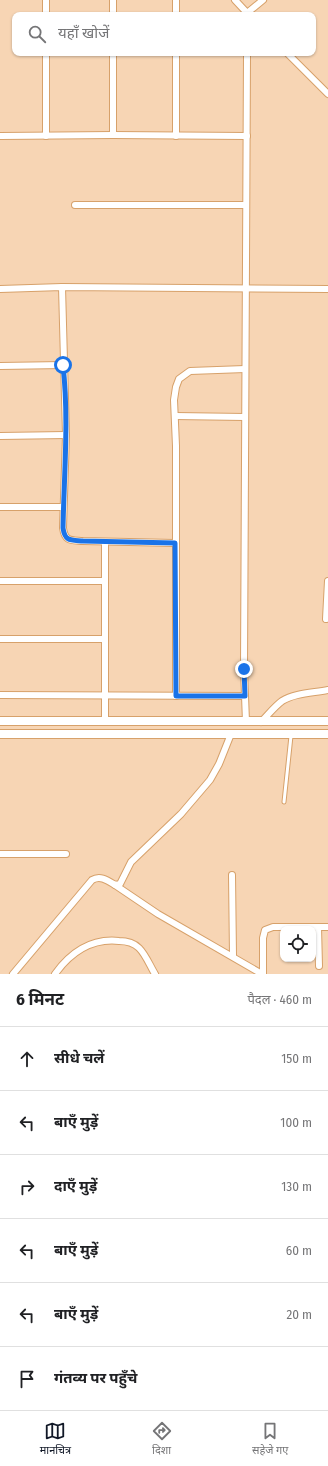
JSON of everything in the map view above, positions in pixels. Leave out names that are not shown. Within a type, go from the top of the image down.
[{"type":"street","points":[[46,0],[46,12]]},
{"type":"street","points":[[113,0],[113,12]]},
{"type":"street","points":[[176,0],[176,12]]},
{"type":"street","points":[[236,0],[246,12]]},
{"type":"street","points":[[250,12],[263,0]]},
{"type":"street","points":[[46,56],[46,136]]},
{"type":"street","points":[[113,56],[113,135]]},
{"type":"street","points":[[176,56],[176,136]]},
{"type":"street","points":[[246,722],[245,369],[247,56]]},
{"type":"street","points":[[290,56],[328,94]]},
{"type":"street","points":[[0,136],[247,136]]},
{"type":"street","points":[[75,205],[246,204]]},
{"type":"street","points":[[62,288],[66,435],[63,507],[64,535],[66,538],[72,540],[175,543]]},
{"type":"street","points":[[0,289],[328,289]]},
{"type":"street","points":[[0,366],[63,365]]},
{"type":"street","points":[[176,696],[174,400],[176,387],[179,379],[190,371],[245,369]]},
{"type":"street","points":[[175,416],[245,417]]},
{"type":"street","points":[[0,436],[66,435]]},
{"type":"street","points":[[0,507],[63,507]]},
{"type":"street","points":[[105,542],[105,721]]},
{"type":"street","points":[[0,581],[105,581]]},
{"type":"street","points":[[326,619],[328,581]]},
{"type":"street","points":[[0,639],[105,639]]},
{"type":"street","points":[[261,722],[275,707],[286,699],[328,690]]},
{"type":"street","points":[[0,695],[245,696]]},
{"type":"street","points":[[0,721],[328,721]]},
{"type":"street","points":[[0,734],[328,734]]},
{"type":"street","points":[[115,885],[120,884],[126,870],[134,858],[181,814],[210,780],[219,764],[231,734]]},
{"type":"street","points":[[0,854],[66,854]]},
{"type":"street","points":[[232,875],[233,956]]},
{"type":"street","points":[[13,974],[95,878],[102,878],[115,885],[158,914],[262,974]]},
{"type":"street","points":[[262,974],[263,938],[265,930],[273,927],[328,927]]},
{"type":"street","points":[[318,927],[319,966]]},
{"type":"street","points":[[55,974],[68,960],[87,945],[94,942],[114,940],[126,941],[139,948],[155,974]]},
{"type":"lane","points":[[284,802],[291,734]]},
{"type":"route","points":[[63,365],[66,435],[64,535],[66,538],[72,540],[83,541],[175,543],[176,696],[245,696],[244,669]]}]
